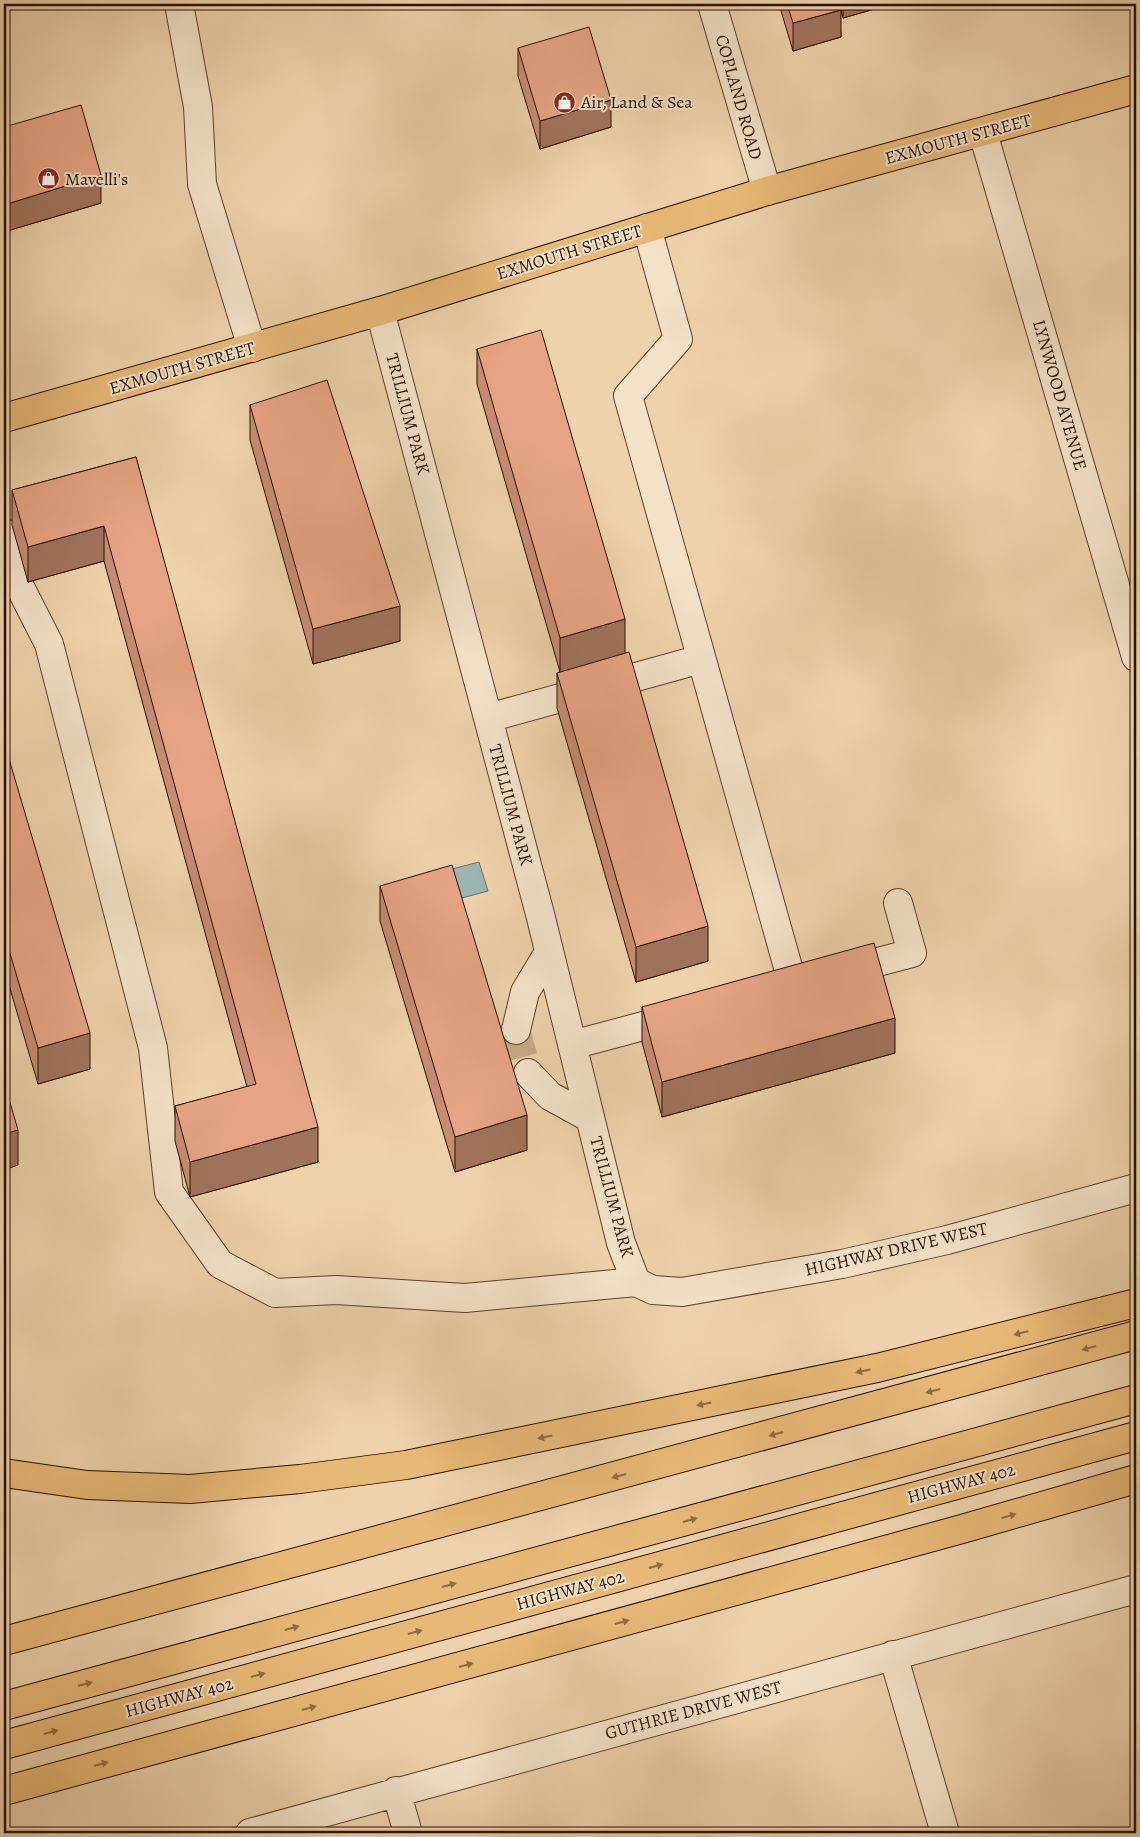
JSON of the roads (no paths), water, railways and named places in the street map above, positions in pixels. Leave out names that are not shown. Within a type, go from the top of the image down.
[{"type":"main road","name":"EXMOUTH STREET","points":[[4,418],[380,311],[767,191],[983,133],[1136,89]]},
{"type":"main road","points":[[4,1473],[87,1485],[190,1488],[300,1479],[406,1464],[877,1368],[1136,1303]]},
{"type":"main road","points":[[4,1641],[1136,1335]]},
{"type":"main road","points":[[4,1706],[1136,1399]]},
{"type":"main road","name":"HIGHWAY 402","points":[[4,1745],[1136,1436]]},
{"type":"main road","points":[[4,1791],[952,1532],[1136,1479]]},
{"type":"street","points":[[179,4],[198,107],[202,184],[252,348]]},
{"type":"street","name":"COPLAND ROAD","points":[[712,4],[767,191]]},
{"type":"street","name":"LYNWOOD AVENUE","points":[[983,133],[1136,657]]},
{"type":"street","points":[[647,228],[678,340],[628,396],[701,659],[783,988],[912,953],[898,903]]},
{"type":"street","name":"TRILLIUM PARK","points":[[380,311],[549,952],[622,1243],[644,1286]]},
{"type":"street","name":"HIGHWAY DRIVE WEST","points":[[4,533],[19,585],[49,644],[153,1048],[169,1192],[220,1264],[275,1293],[336,1290],[465,1298],[644,1286],[682,1292],[842,1264],[947,1240],[1136,1188]]},
{"type":"street","points":[[488,718],[701,659]]},
{"type":"street","points":[[516,1030],[525,992],[549,952]]},
{"type":"street","points":[[572,1045],[697,1011]]},
{"type":"street","points":[[528,1073],[550,1096],[590,1118]]},
{"type":"street","name":"GUTHRIE DRIVE WEST","points":[[250,1833],[396,1791],[1136,1589]]},
{"type":"street","points":[[893,1655],[945,1833]]},
{"type":"street","points":[[396,1791],[408,1833]]},
{"type":"water","points":[[479,862],[488,891],[421,909],[414,879]]},
{"type":"tunnel","points":[[516,1030],[528,1073]]},
{"type":"place","name":"Air, Land & Sea","points":[[565,102]]},
{"type":"place","name":"Mavelli's","points":[[49,179]]}]
